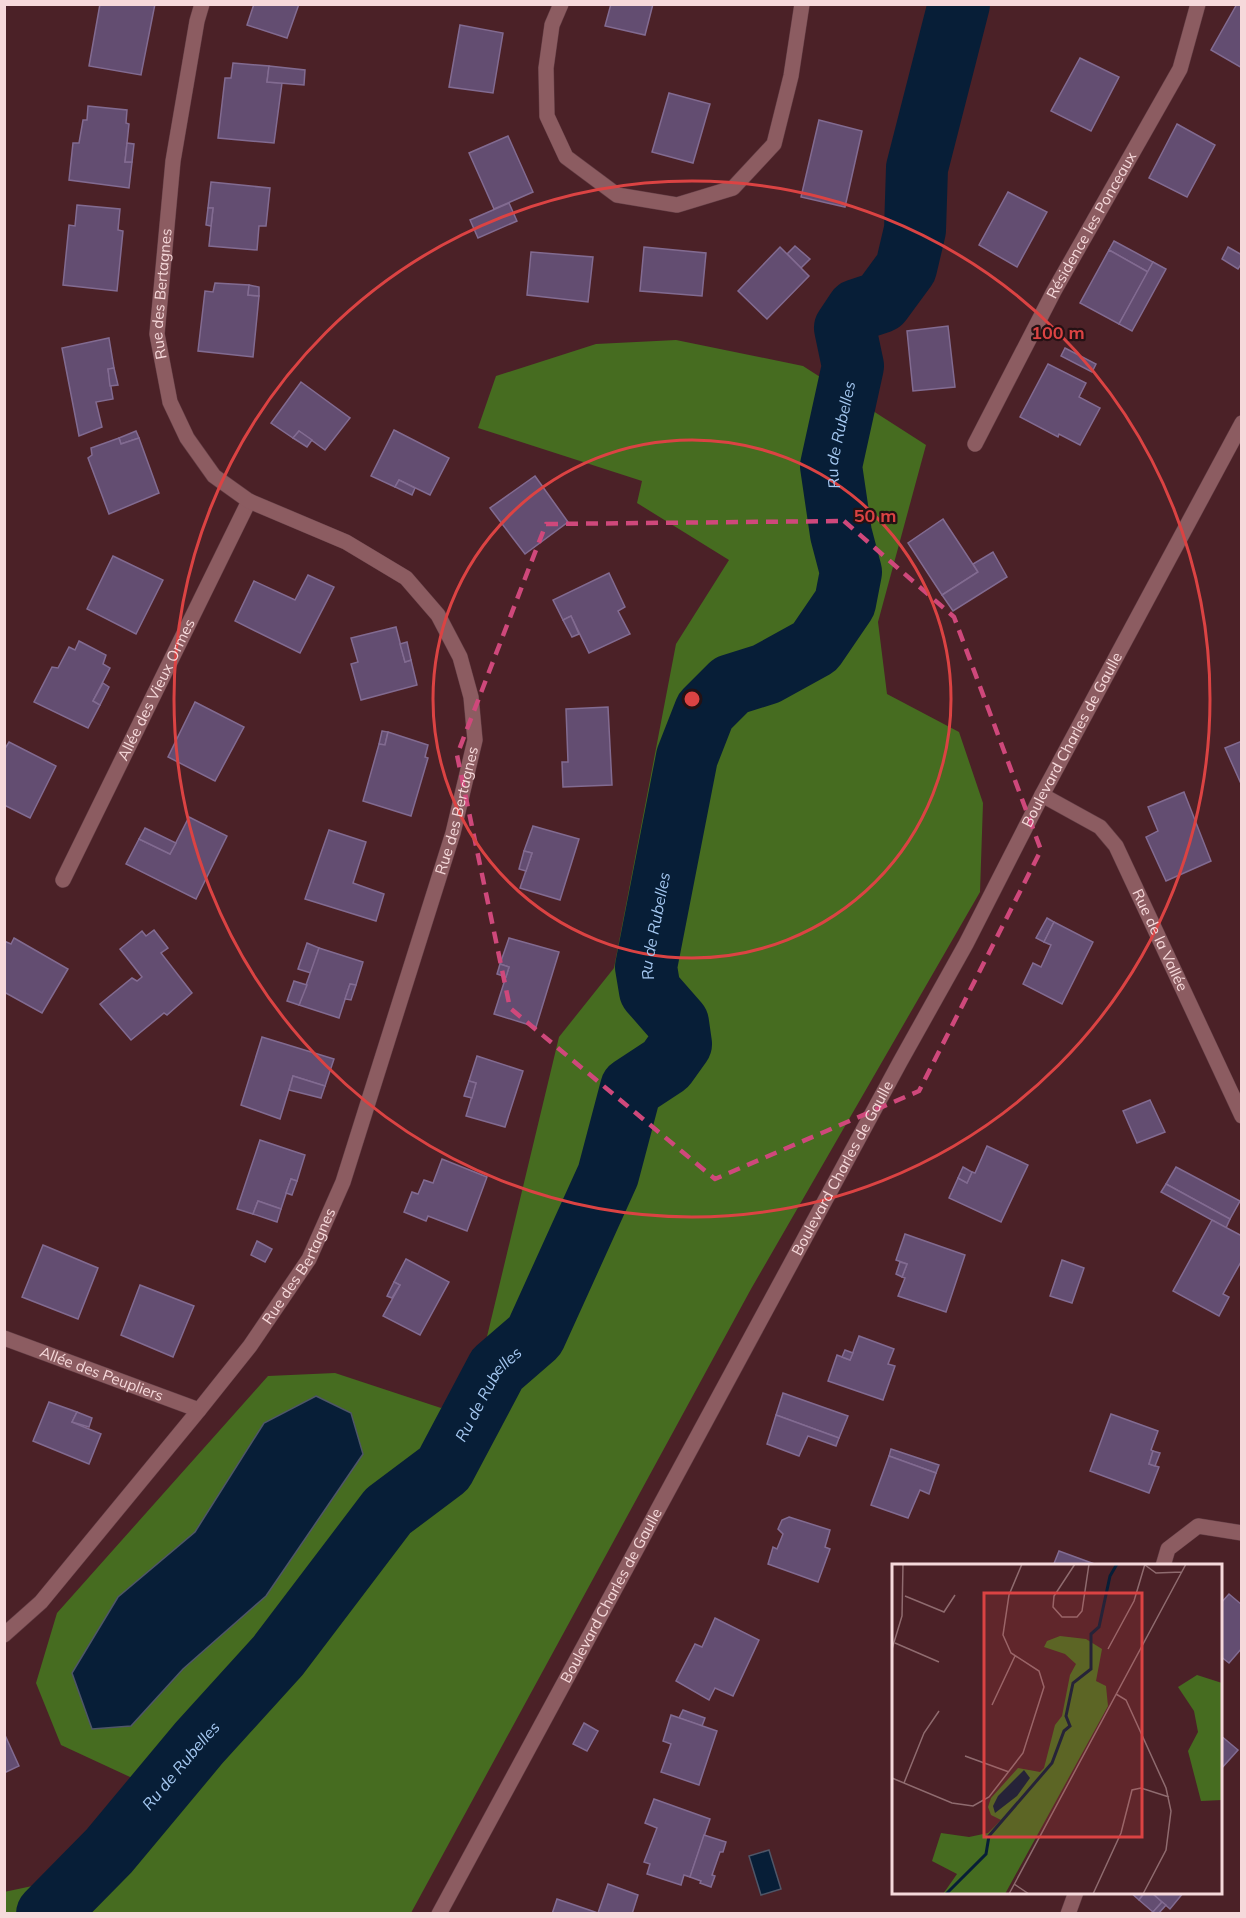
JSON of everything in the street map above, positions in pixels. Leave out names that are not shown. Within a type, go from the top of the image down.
[{"type":"street","name":"Rue des Bertagnes","points":[[4,1635],[41,1602],[199,1410],[250,1346],[309,1259],[344,1182],[453,832],[475,740],[471,697],[460,657],[438,615],[406,578],[346,542],[249,501],[214,476],[188,438],[170,402],[157,334],[172,161],[202,4]]},
{"type":"street","points":[[561,4],[552,25],[546,68],[547,116],[566,157],[617,195],[677,205],[733,188],[774,144],[791,76],[802,4]]},
{"type":"street","name":"Résidence les Ponceaux","points":[[975,444],[1054,291],[1180,69],[1198,4]]},
{"type":"street","name":"Boulevard Charles de Gaulle","points":[[439,1914],[966,944],[1042,795],[1242,423]]},
{"type":"street","name":"Allée des Vieux Ormes","points":[[63,880],[249,501]]},
{"type":"street","name":"Rue de la Vallée","points":[[1042,795],[1100,827],[1116,846],[1242,1116]]},
{"type":"street","name":"Allée des Peupliers","points":[[4,1338],[199,1410]]},
{"type":"street","points":[[1164,1564],[1168,1549],[1198,1526],[1242,1533]]},
{"type":"street","points":[[1068,1914],[1076,1894]]},
{"type":"highlighted area","points":[[844,521],[954,617],[1041,850],[919,1091],[715,1179],[510,1008],[457,755],[546,524]]},
{"type":"green space","points":[[676,340],[803,366],[926,445],[878,622],[887,694],[959,732],[983,803],[980,892],[751,1289],[411,1913],[5,1913],[4,1892],[37,1885],[143,1783],[61,1745],[36,1683],[57,1613],[268,1376],[335,1373],[441,1408],[478,1374],[559,1037],[614,968],[676,644],[729,560],[637,503],[642,481],[478,428],[496,376],[596,344]]},
{"type":"water","points":[[316,1396],[351,1413],[363,1454],[266,1596],[183,1669],[131,1726],[92,1729],[72,1673],[118,1597],[195,1532],[264,1423]]},
{"type":"water","points":[[769,1850],[781,1889],[761,1895],[749,1856]]},
{"type":"building","points":[[100,4],[155,4],[141,75],[89,66]]},
{"type":"building","points":[[254,4],[299,4],[287,38],[247,25]]},
{"type":"building","points":[[611,4],[653,4],[645,35],[605,26]]},
{"type":"building","points":[[1237,4],[1242,4],[1242,68],[1211,50]]},
{"type":"building","points":[[460,25],[503,33],[493,93],[449,87]]},
{"type":"building","points":[[1080,58],[1119,77],[1091,131],[1051,111]]},
{"type":"building","points":[[233,63],[269,66],[267,82],[282,83],[274,143],[218,138],[225,78],[231,78]]},
{"type":"building","points":[[269,66],[305,70],[304,85],[267,82]]},
{"type":"building","points":[[669,93],[710,104],[693,163],[652,152]]},
{"type":"building","points":[[88,106],[127,110],[126,123],[129,124],[125,162],[132,162],[129,188],[69,180],[73,143],[79,143],[83,120],[87,120]]},
{"type":"building","points":[[819,120],[862,131],[845,207],[801,197]]},
{"type":"building","points":[[1177,124],[1215,145],[1187,197],[1149,178]]},
{"type":"building","points":[[508,136],[533,192],[494,209],[469,153]]},
{"type":"building","points":[[127,143],[134,144],[132,162],[125,162]]},
{"type":"building","points":[[211,182],[270,188],[266,226],[259,226],[257,250],[209,246],[213,208],[208,208]]},
{"type":"building","points":[[1008,192],[1047,212],[1017,267],[979,245]]},
{"type":"building","points":[[509,203],[517,221],[478,238],[470,220]]},
{"type":"building","points":[[77,205],[120,209],[118,230],[123,231],[117,291],[63,285],[69,225],[75,226]]},
{"type":"building","points":[[208,208],[213,208],[211,226],[206,225]]},
{"type":"building","points":[[1114,241],[1153,262],[1148,272],[1109,250]]},
{"type":"building","points":[[795,246],[810,259],[801,268],[787,254]]},
{"type":"building","points":[[644,247],[706,253],[702,296],[640,291]]},
{"type":"building","points":[[780,247],[809,276],[767,319],[738,291]]},
{"type":"building","points":[[1228,247],[1242,255],[1242,263],[1238,269],[1222,259]]},
{"type":"building","points":[[1109,250],[1148,272],[1119,324],[1080,303]]},
{"type":"building","points":[[531,252],[593,257],[588,302],[527,295]]},
{"type":"building","points":[[1153,262],[1166,269],[1132,331],[1119,324]]},
{"type":"building","points":[[215,283],[249,285],[248,295],[259,296],[253,357],[198,351],[205,291],[213,292]]},
{"type":"building","points":[[249,285],[259,287],[259,296],[248,295]]},
{"type":"building","points":[[948,326],[955,387],[913,391],[907,331]]},
{"type":"building","points":[[109,338],[114,368],[108,369],[113,399],[96,402],[102,427],[79,436],[62,348]]},
{"type":"building","points":[[1065,348],[1096,364],[1092,372],[1061,356]]},
{"type":"building","points":[[1048,364],[1086,383],[1079,397],[1100,408],[1080,445],[1059,434],[1058,437],[1020,417]]},
{"type":"building","points":[[114,368],[118,385],[110,386],[108,369]]},
{"type":"building","points":[[301,382],[350,418],[325,450],[299,431],[293,438],[271,423]]},
{"type":"building","points":[[394,430],[449,458],[430,495],[399,480],[395,487],[371,476]]},
{"type":"building","points":[[136,431],[139,438],[121,444],[119,438]]},
{"type":"building","points":[[299,431],[312,440],[307,447],[293,438]]},
{"type":"building","points":[[119,438],[121,444],[139,438],[159,493],[109,514],[88,458],[92,455],[91,448]]},
{"type":"building","points":[[535,476],[568,522],[525,554],[490,508]]},
{"type":"building","points":[[399,480],[415,488],[412,495],[395,487]]},
{"type":"building","points":[[943,519],[978,572],[942,595],[908,543]]},
{"type":"building","points":[[993,552],[1007,577],[953,611],[942,595],[978,572],[973,564]]},
{"type":"building","points":[[113,556],[163,580],[136,634],[87,609]]},
{"type":"building","points":[[609,573],[625,607],[618,611],[630,634],[589,653],[571,616],[563,620],[553,600]]},
{"type":"building","points":[[308,575],[334,587],[300,653],[235,621],[254,581],[295,600]]},
{"type":"building","points":[[571,616],[579,634],[572,637],[563,620]]},
{"type":"building","points":[[396,627],[405,662],[411,660],[417,685],[361,700],[351,664],[358,662],[351,638]]},
{"type":"building","points":[[79,641],[106,655],[103,664],[110,668],[93,701],[100,705],[88,728],[34,702],[52,667],[58,668],[69,647],[75,650]]},
{"type":"building","points":[[407,642],[411,660],[405,662],[400,644]]},
{"type":"building","points":[[103,683],[109,687],[100,705],[93,701]]},
{"type":"building","points":[[195,702],[244,727],[215,781],[168,757]]},
{"type":"building","points":[[608,707],[612,785],[563,787],[562,762],[568,762],[566,709]]},
{"type":"building","points":[[382,731],[388,732],[385,745],[379,744]]},
{"type":"building","points":[[388,732],[428,745],[425,757],[428,758],[411,816],[363,801],[379,744],[385,745]]},
{"type":"building","points":[[1242,741],[1242,786],[1225,748]]},
{"type":"building","points":[[9,742],[56,766],[30,818],[4,805],[4,750]]},
{"type":"building","points":[[1184,792],[1211,861],[1166,881],[1146,837],[1158,831],[1148,807]]},
{"type":"building","points":[[189,817],[227,836],[196,899],[126,864],[139,839],[170,854]]},
{"type":"building","points":[[533,826],[579,839],[560,900],[520,888],[532,853],[524,851]]},
{"type":"building","points":[[145,828],[176,843],[170,854],[139,839]]},
{"type":"building","points":[[329,830],[366,842],[353,883],[384,894],[376,921],[305,899]]},
{"type":"building","points":[[524,851],[532,853],[526,871],[519,869]]},
{"type":"building","points":[[1047,918],[1054,922],[1044,942],[1036,938]]},
{"type":"building","points":[[1054,922],[1093,942],[1062,1004],[1023,984],[1033,963],[1041,967],[1051,945],[1044,942]]},
{"type":"building","points":[[154,930],[168,948],[161,953],[192,993],[167,1015],[164,1013],[131,1040],[100,1004],[132,978],[137,981],[142,977],[120,949],[142,931],[146,936]]},
{"type":"building","points":[[14,938],[68,969],[42,1013],[4,992],[4,941],[11,944]]},
{"type":"building","points":[[509,938],[559,952],[536,1027],[494,1014],[509,967],[500,964]]},
{"type":"building","points":[[307,943],[319,948],[311,973],[298,969]]},
{"type":"building","points":[[319,948],[363,962],[356,985],[350,984],[339,1018],[299,1005]]},
{"type":"building","points":[[500,964],[509,967],[506,977],[497,974]]},
{"type":"building","points":[[294,981],[307,985],[299,1005],[287,1001]]},
{"type":"building","points":[[350,984],[356,985],[351,1000],[345,999]]},
{"type":"building","points":[[262,1037],[334,1059],[325,1086],[293,1076],[280,1119],[241,1105]]},
{"type":"building","points":[[477,1056],[523,1071],[505,1127],[466,1116],[476,1083],[469,1081]]},
{"type":"building","points":[[293,1076],[325,1086],[321,1098],[289,1090]]},
{"type":"building","points":[[469,1081],[476,1083],[472,1098],[464,1096]]},
{"type":"building","points":[[1150,1100],[1165,1132],[1137,1143],[1123,1111]]},
{"type":"building","points":[[260,1140],[305,1155],[297,1181],[291,1179],[281,1209],[258,1201],[253,1214],[237,1209]]},
{"type":"building","points":[[987,1146],[1028,1165],[1001,1222],[949,1198],[958,1178],[967,1183],[972,1172],[975,1173]]},
{"type":"building","points":[[442,1159],[487,1177],[467,1231],[428,1216],[426,1221],[404,1212],[412,1192],[418,1194],[424,1180],[433,1183]]},
{"type":"building","points":[[963,1167],[972,1172],[967,1183],[958,1178]]},
{"type":"building","points":[[1176,1167],[1240,1201],[1230,1219],[1166,1184]]},
{"type":"building","points":[[291,1179],[297,1181],[292,1195],[286,1193]]},
{"type":"building","points":[[1166,1184],[1230,1219],[1226,1228],[1161,1192]]},
{"type":"building","points":[[258,1201],[281,1209],[277,1222],[253,1214]]},
{"type":"building","points":[[1212,1220],[1242,1236],[1242,1260],[1223,1294],[1229,1297],[1219,1316],[1173,1291]]},
{"type":"building","points":[[905,1234],[965,1255],[946,1312],[898,1296],[905,1278],[902,1277],[907,1264],[896,1260]]},
{"type":"building","points":[[257,1241],[272,1249],[265,1262],[251,1255]]},
{"type":"building","points":[[43,1245],[98,1268],[78,1319],[22,1297]]},
{"type":"building","points":[[406,1259],[449,1282],[420,1335],[383,1316],[400,1285],[394,1282]]},
{"type":"building","points":[[1062,1260],[1084,1268],[1072,1303],[1050,1296]]},
{"type":"building","points":[[900,1262],[907,1264],[902,1277],[896,1274]]},
{"type":"building","points":[[394,1282],[400,1285],[392,1298],[387,1296]]},
{"type":"building","points":[[140,1285],[194,1306],[173,1357],[121,1335]]},
{"type":"building","points":[[859,1336],[894,1349],[888,1364],[895,1366],[883,1400],[828,1381],[837,1355],[850,1360]]},
{"type":"building","points":[[845,1350],[853,1353],[850,1360],[842,1357]]},
{"type":"building","points":[[783,1393],[848,1416],[839,1438],[776,1415]]},
{"type":"building","points":[[49,1402],[77,1412],[72,1422],[101,1434],[89,1464],[33,1441]]},
{"type":"building","points":[[77,1412],[92,1418],[89,1427],[72,1422]]},
{"type":"building","points":[[1111,1414],[1158,1431],[1149,1464],[1159,1467],[1149,1493],[1090,1471]]},
{"type":"building","points":[[776,1415],[839,1438],[836,1446],[808,1436],[799,1456],[767,1444]]},
{"type":"building","points":[[891,1449],[939,1465],[936,1473],[889,1456]]},
{"type":"building","points":[[1153,1451],[1160,1453],[1155,1466],[1149,1464]]},
{"type":"building","points":[[889,1456],[936,1473],[929,1494],[920,1490],[908,1518],[871,1505]]},
{"type":"building","points":[[789,1517],[830,1530],[825,1547],[830,1549],[818,1582],[768,1564],[773,1547],[777,1549],[783,1534],[778,1529],[782,1520]]},
{"type":"building","points":[[1059,1551],[1095,1564],[1054,1564]]},
{"type":"building","points":[[1229,1594],[1242,1605],[1242,1648],[1229,1663],[1222,1658],[1222,1602]]},
{"type":"building","points":[[715,1618],[759,1640],[733,1696],[715,1688],[709,1700],[676,1681],[695,1644],[702,1647]]},
{"type":"building","points":[[683,1710],[705,1718],[702,1726],[679,1718]]},
{"type":"building","points":[[671,1715],[717,1731],[699,1785],[661,1772],[671,1744],[663,1741]]},
{"type":"building","points":[[584,1723],[598,1731],[587,1751],[573,1744]]},
{"type":"building","points":[[4,1733],[19,1766],[4,1773]]},
{"type":"building","points":[[1222,1737],[1238,1750],[1222,1768]]},
{"type":"building","points":[[654,1799],[710,1819],[690,1877],[684,1875],[681,1885],[647,1874],[650,1864],[644,1862],[657,1828],[645,1823]]},
{"type":"building","points":[[704,1835],[726,1842],[712,1875],[715,1876],[711,1887],[690,1877]]},
{"type":"building","points":[[608,1884],[638,1895],[632,1914],[552,1914],[557,1899],[598,1913]]},
{"type":"building","points":[[1132,1894],[1144,1894],[1139,1900]]},
{"type":"building","points":[[1144,1894],[1153,1894],[1162,1902],[1153,1912],[1139,1900]]},
{"type":"building","points":[[1153,1894],[1182,1894],[1170,1909]]},
{"type":"building","points":[[1162,1902],[1166,1905],[1158,1914],[1154,1914],[1153,1912]]},
{"type":"waterway","name":"Ru de Rubelles","points":[[47,1914],[109,1851],[199,1743],[278,1656],[388,1511],[444,1469],[497,1369],[535,1336],[608,1175],[631,1088],[666,1065],[681,1044],[678,1023],[650,991],[646,967],[687,757],[705,711],[731,685],[766,674],[815,647],[845,603],[851,572],[841,534],[831,466],[853,366],[845,328],[857,310],[881,302],[906,268],[915,230],[917,168],[959,4]]}]
